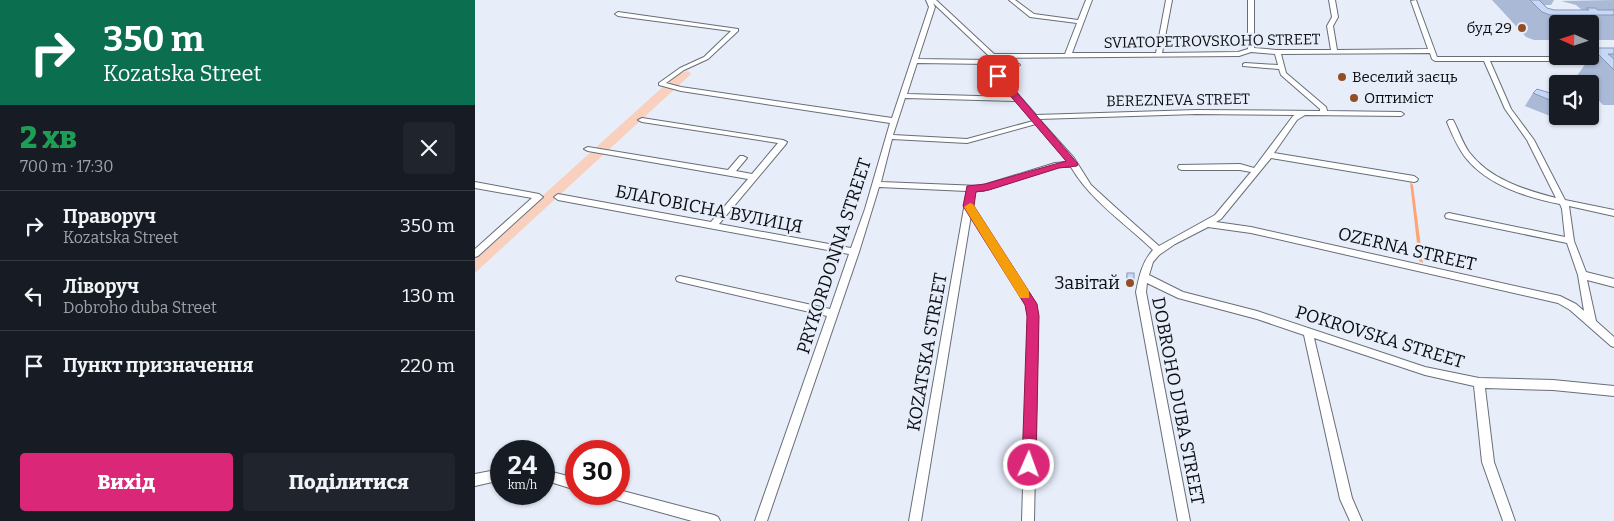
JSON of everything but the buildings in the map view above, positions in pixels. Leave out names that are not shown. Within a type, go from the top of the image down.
[{"type":"street","name":"PRYKORDONNA STREET","points":[[761,521],[855,252],[889,136],[932,7],[931,0]]},
{"type":"street","points":[[931,0],[992,61],[998,76],[1073,164],[1079,176],[1096,195],[1117,215],[1144,235],[1158,250],[1209,224],[1226,208],[1257,171],[1295,118],[1304,113]]},
{"type":"street","points":[[1013,0],[1032,16],[1080,22]]},
{"type":"street","points":[[1067,56],[1089,0]]},
{"type":"street","points":[[1159,54],[1169,0]]},
{"type":"street","points":[[1251,0],[1251,50]]},
{"type":"street","points":[[1333,0],[1335,17],[1330,26],[1334,52]]},
{"type":"street","points":[[1414,1],[1435,59],[1614,59]]},
{"type":"street","points":[[618,14],[736,30],[706,58],[682,69],[661,84],[681,89],[894,121]]},
{"type":"street","name":"SVIATOPETROVSKOHO STREET","points":[[992,61],[1067,56],[1239,54],[1251,50],[1277,52],[1432,51]]},
{"type":"street","points":[[1277,52],[1280,57],[1283,74],[1325,108],[1323,113]]},
{"type":"street","points":[[1486,59],[1508,109],[1529,140],[1566,209],[1570,241],[1582,275],[1591,323]]},
{"type":"street","points":[[913,60],[992,61],[1017,65]]},
{"type":"street","points":[[1245,65],[1281,67]]},
{"type":"street","points":[[902,96],[1017,99]]},
{"type":"street","name":"BEREZNEVA STREET","points":[[889,136],[967,141],[1035,119],[1195,112],[1401,114]]},
{"type":"street","points":[[642,120],[783,142],[713,226]]},
{"type":"street","points":[[1451,122],[1460,144],[1469,158],[1483,172],[1533,194],[1614,213]]},
{"type":"street","points":[[588,150],[754,177]]},
{"type":"street","points":[[1269,156],[1414,179]]},
{"type":"street","points":[[730,173],[743,158]]},
{"type":"street","points":[[876,184],[971,189],[985,188],[1058,165],[1073,164]]},
{"type":"street","points":[[1182,167],[1240,167],[1257,171]]},
{"type":"street","points":[[475,185],[539,197],[475,254]]},
{"type":"street","name":"KOZATSKA STREET","points":[[915,521],[971,189]]},
{"type":"street","name":"БЛАГОВІСНА ВУЛИЦЯ","points":[[558,197],[855,252]]},
{"type":"street","points":[[969,206],[1031,304],[1033,316],[1028,521]]},
{"type":"street","points":[[1449,216],[1570,241]]},
{"type":"street","name":"OZERNA STREET","points":[[1209,224],[1251,230],[1561,300],[1573,307],[1614,343]]},
{"type":"street","points":[[475,244],[484,246]]},
{"type":"street","name":"DOBROHO DUBA STREET","points":[[1158,250],[1151,257],[1141,292],[1184,521]]},
{"type":"street","points":[[1582,275],[1614,283]]},
{"type":"street","name":"POKROVSKA STREET","points":[[1144,277],[1181,295],[1308,332],[1425,371],[1479,383],[1553,385],[1614,391]]},
{"type":"street","points":[[680,279],[833,313]]},
{"type":"street","points":[[1308,332],[1346,498],[1356,521]]},
{"type":"street","points":[[1479,383],[1488,462],[1509,521]]},
{"type":"street","points":[[475,480],[490,477]]},
{"type":"street","points":[[630,499],[714,521]]},
{"type":"shaded area","points":[[687,71],[691,73],[690,75],[475,273],[475,257],[677,74]]},
{"type":"shaded area","points":[[1410,182],[1413,185],[1423,263],[1419,261]]},
{"type":"slow traffic","points":[[970,207],[1024,294]]},
{"type":"place","name":"буд 29","points":[[1522,28]]},
{"type":"place","name":"Веселий заєць","points":[[1342,77]]},
{"type":"place","name":"Оптиміст","points":[[1354,98]]},
{"type":"place","name":"Завітай","points":[[1130,283]]},
{"type":"route","points":[[998,76],[1073,164],[1058,165],[985,188],[971,189],[969,206],[1031,304],[1033,316],[1029,465]]}]
